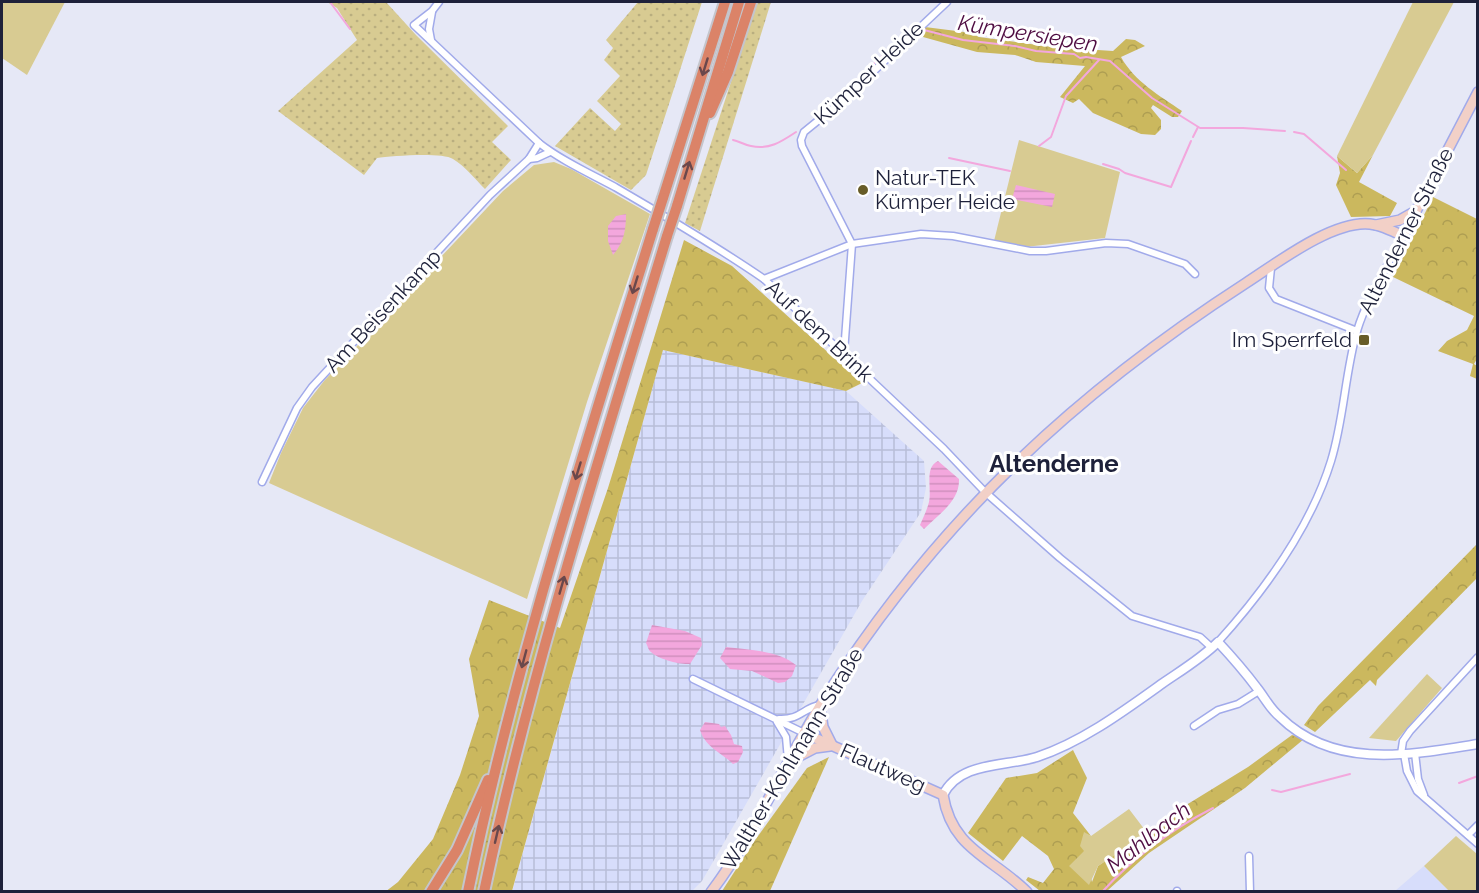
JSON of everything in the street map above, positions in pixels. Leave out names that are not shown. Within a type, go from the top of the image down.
[{"type":"highway","points":[[484,891],[515,756],[561,587],[739,2]]},
{"type":"highway","points":[[698,134],[717,100],[751,2]]},
{"type":"highway","points":[[468,891],[496,764],[560,530],[723,5]]},
{"type":"highway","points":[[431,891],[457,850],[496,764]]},
{"type":"main road","name":"Altenderner Straße","points":[[1403,236],[1478,92]]},
{"type":"main road","points":[[1375,225],[1391,222],[1416,211]]},
{"type":"main road","name":"Walther-Kohlmann-Straße","points":[[711,891],[756,822],[820,705],[859,646],[932,550],[985,492],[1034,444],[1117,374],[1196,317],[1271,268],[1340,228],[1356,224],[1375,225],[1403,236]]},
{"type":"main road","points":[[788,762],[815,747],[832,745],[823,727],[820,705]]},
{"type":"main road","name":"Flautweg","points":[[804,733],[943,795]]},
{"type":"main road","points":[[943,795],[946,811],[963,841],[1027,891]]},
{"type":"street","points":[[431,41],[429,29],[432,11],[439,2]]},
{"type":"street","name":"Kümper Heide","points":[[852,244],[802,146],[801,140],[804,132],[841,102],[947,2]]},
{"type":"street","name":"Auf dem Brink","points":[[432,11],[414,26],[539,143],[550,152],[734,258],[764,279],[944,449],[985,492],[1040,542],[1129,614],[1138,619],[1200,637],[1215,645],[1259,691],[1279,717],[1314,741],[1338,751],[1357,754],[1402,754],[1478,744]]},
{"type":"street","name":"Am Beisenkamp","points":[[262,482],[297,408],[312,387],[490,195],[529,159],[539,143]]},
{"type":"street","name":"Am Beisenkamp","points":[[529,159],[550,152]]},
{"type":"street","points":[[764,279],[852,244],[921,234],[953,236],[1030,251],[1106,243],[1128,244],[1185,264],[1195,274]]},
{"type":"street","name":"Altenderner Straße","points":[[943,795],[950,783],[966,772],[1038,757],[1068,744],[1132,705],[1215,645],[1243,613],[1281,561],[1307,519],[1320,491],[1337,438],[1357,331],[1365,310],[1403,236]]},
{"type":"street","points":[[844,353],[852,244]]},
{"type":"street","points":[[1271,268],[1269,288],[1276,299],[1357,331]]},
{"type":"street","points":[[1478,657],[1410,731],[1403,741],[1402,754],[1411,782],[1417,791],[1478,844]]},
{"type":"street","name":"Flautweg","points":[[693,679],[804,733]]},
{"type":"street","points":[[1194,726],[1218,710],[1238,704],[1259,691]]},
{"type":"street","points":[[775,719],[797,717],[820,705]]},
{"type":"street","points":[[775,719],[784,730],[788,762]]},
{"type":"street","points":[[1415,753],[1418,778],[1424,795]]},
{"type":"street","points":[[1468,835],[1478,825]]},
{"type":"street","points":[[1249,856],[1250,891]]},
{"type":"shaded area","points":[[2,2],[65,2],[27,75],[2,58]]},
{"type":"shaded area","points":[[327,2],[386,2],[508,126],[492,142],[511,160],[485,189],[466,169],[447,157],[416,155],[377,158],[364,175],[278,111],[357,40],[337,8]]},
{"type":"shaded area","points":[[638,2],[702,2],[646,175],[631,190],[555,146],[590,108],[615,131],[621,124],[597,101],[620,76],[604,60],[613,48],[606,40]]},
{"type":"shaded area","points":[[757,2],[771,2],[700,231],[685,223]]},
{"type":"shaded area","points":[[1413,2],[1454,2],[1373,155],[1357,173],[1337,156]]},
{"type":"shaded area","points":[[1019,140],[1120,172],[1105,238],[1025,247],[994,241]]},
{"type":"shaded area","points":[[554,162],[571,169],[650,214],[587,402],[527,599],[269,483],[303,408],[324,381],[503,191],[534,165]]},
{"type":"shaded area","points":[[1016,185],[1055,194],[1052,207],[1012,199]]},
{"type":"shaded area","points":[[626,214],[624,236],[613,255],[608,241],[608,226],[616,216]]},
{"type":"shaded area","points":[[663,350],[846,391],[924,461],[926,488],[921,512],[862,601],[702,881],[692,891],[512,892]]},
{"type":"shaded area","points":[[938,461],[959,479],[958,487],[952,501],[924,529],[920,525],[930,497],[931,468]]},
{"type":"shaded area","points":[[652,625],[685,631],[701,638],[702,645],[690,664],[669,661],[650,651],[646,643]]},
{"type":"shaded area","points":[[726,647],[781,656],[796,665],[792,676],[785,682],[778,683],[752,671],[730,669],[720,658]]},
{"type":"shaded area","points":[[1427,674],[1442,688],[1396,741],[1369,738]]},
{"type":"shaded area","points":[[705,722],[725,726],[734,744],[742,746],[743,752],[738,762],[733,764],[706,741],[700,730]]},
{"type":"shaded area","points":[[1129,809],[1148,834],[1098,866],[1089,885],[1069,866],[1084,851],[1080,846],[1084,832],[1091,836]]},
{"type":"shaded area","points":[[1456,836],[1477,854],[1477,891],[1449,891],[1424,866]]},
{"type":"shaded area","points":[[1424,866],[1449,891],[1395,891]]},
{"type":"green space","points":[[925,27],[1052,47],[1113,51],[1126,39],[1135,40],[1145,46],[1121,57],[1126,66],[1148,87],[1182,111],[1178,117],[1172,117],[1153,105],[1151,108],[1161,120],[1161,129],[1155,135],[1141,134],[1093,113],[1079,99],[1073,103],[1060,97],[1085,66],[1036,62],[1015,55],[977,52],[923,37]]},
{"type":"green space","points":[[1373,155],[1359,182],[1397,203],[1390,216],[1351,217],[1336,185],[1340,173],[1337,156],[1357,173]]},
{"type":"green space","points":[[1433,197],[1477,219],[1478,357],[1474,364],[1477,366],[1477,379],[1470,376],[1473,364],[1438,351],[1447,341],[1467,330],[1474,316],[1393,277]]},
{"type":"green space","points":[[684,240],[732,266],[862,383],[846,391],[663,350],[512,891],[385,892],[398,882],[433,839],[460,775],[479,716],[469,659],[489,600],[560,628],[608,488]]},
{"type":"green space","points":[[1477,544],[1477,578],[1377,680],[1376,686],[1370,680],[1315,732],[1304,725],[1318,706]]},
{"type":"green space","points":[[1292,735],[1304,739],[1245,788],[1149,853],[1107,891],[1040,891],[1026,880],[1028,877],[1043,883],[1054,869],[1048,856],[1022,836],[1003,861],[968,833],[1006,778],[1037,773],[1073,750],[1087,778],[1073,813],[1091,836],[1084,833],[1085,851],[1092,882],[1098,866],[1124,848],[1136,843],[1183,807],[1248,767]]},
{"type":"green space","points":[[829,757],[770,891],[722,891],[807,768]]},
{"type":"waterway","points":[[330,2],[350,29]]},
{"type":"waterway","name":"Kümpersiepen","points":[[841,95],[912,28]]},
{"type":"waterway","name":"Kümpersiepen","points":[[924,30],[963,40],[1074,54],[1080,58],[1110,61],[1152,98],[1200,128],[1285,131]]},
{"type":"waterway","points":[[1039,146],[1051,137],[1066,96],[1099,60]]},
{"type":"waterway","points":[[1193,137],[1198,127]]},
{"type":"waterway","name":"Kümpersiepen","points":[[733,140],[764,147],[780,142],[796,132]]},
{"type":"waterway","name":"Kümpersiepen","points":[[1294,132],[1304,134],[1346,170]]},
{"type":"waterway","points":[[1103,164],[1171,187],[1191,141]]},
{"type":"waterway","points":[[949,158],[1010,171]]},
{"type":"waterway","name":"Mahlbach","points":[[1272,790],[1281,792],[1350,774]]},
{"type":"waterway","name":"Mahlbach","points":[[1459,783],[1478,776]]},
{"type":"waterway","name":"Mahlbach","points":[[1102,892],[1154,845],[1213,808]]},
{"type":"place","name":"Natur-TEK Kümper Heide","points":[[863,190]]},
{"type":"place","name":"Im Sperrfeld","points":[[1364,340]]},
{"type":"district","name":"Altenderne","points":[[1054,464]]}]
